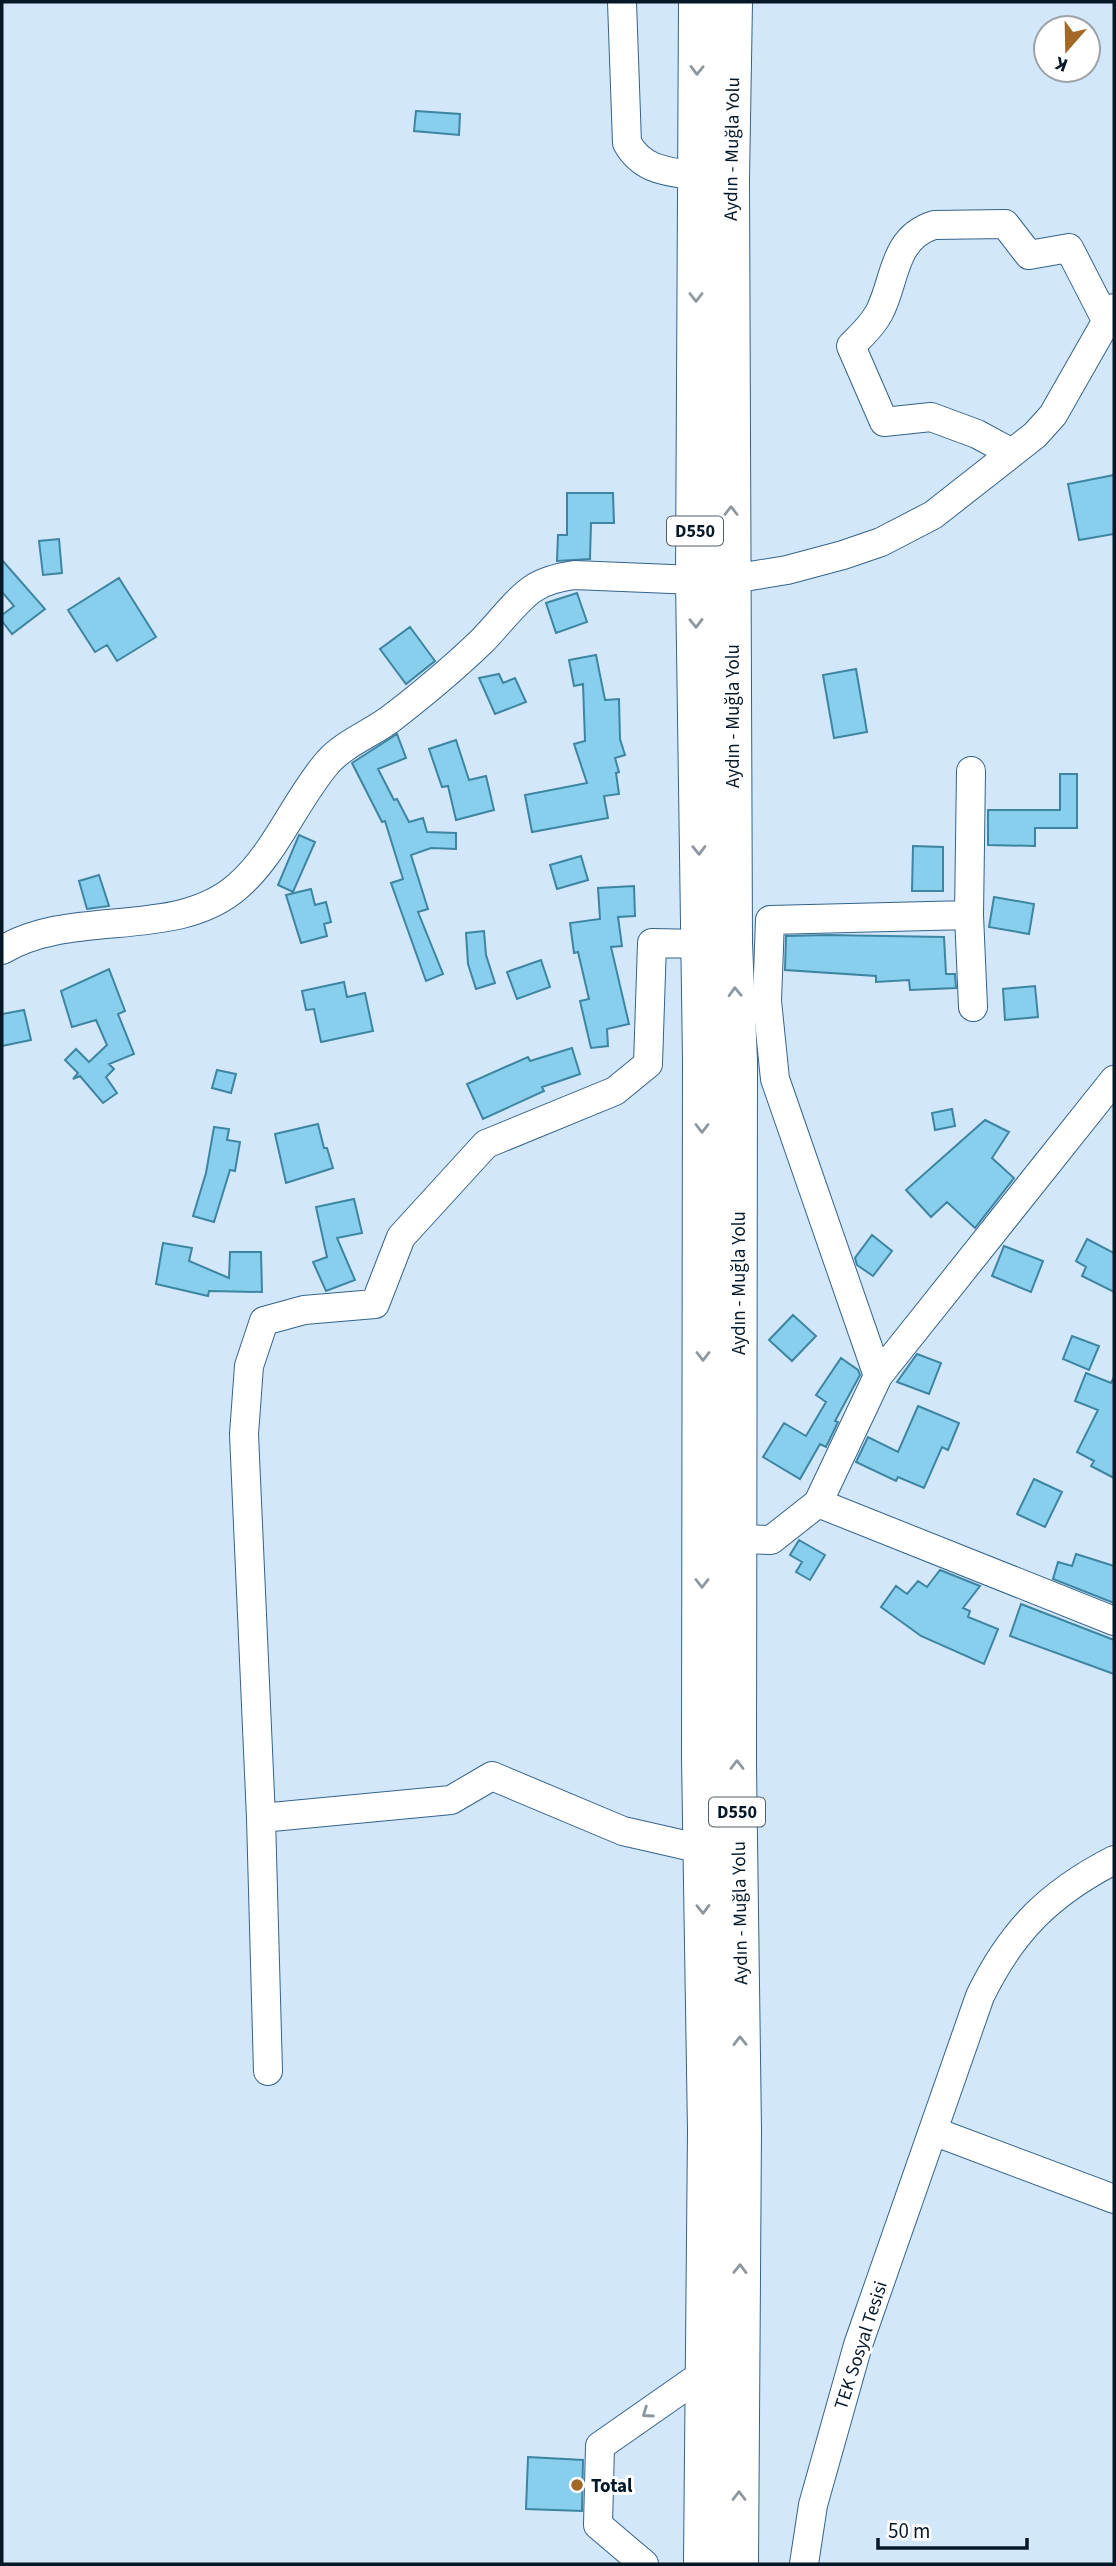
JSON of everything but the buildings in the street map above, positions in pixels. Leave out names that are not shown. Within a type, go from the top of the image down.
[{"type":"highway","name":"Aydın - Muğla Yolu","points":[[698,2],[696,176],[713,580],[738,1061],[737,1765],[742,2131],[739,2564]]},
{"type":"highway","name":"Aydın - Muğla Yolu","points":[[703,2564],[707,2131],[702,1849],[701,944],[733,2]]},
{"type":"street","points":[[622,2],[627,143],[647,166],[696,176]]},
{"type":"street","points":[[2,950],[38,934],[80,925],[182,914],[219,902],[240,884],[257,864],[307,786],[332,758],[382,726],[480,643],[532,589],[555,578],[574,575],[713,580],[787,570],[881,541],[933,515],[1035,435],[1053,415],[1073,384],[1110,314],[1069,248],[1029,255],[1005,224],[934,225],[923,229],[900,253],[879,314],[850,346],[884,422],[931,417],[977,434],[1012,453]]},
{"type":"street","points":[[971,771],[969,915],[973,1007]]},
{"type":"street","points":[[878,1376],[775,1079],[767,1001],[770,920],[969,915]]},
{"type":"street","points":[[268,2071],[261,1818],[244,1434],[249,1366],[264,1321],[303,1310],[375,1304],[401,1237],[486,1144],[615,1091],[648,1063],[652,943],[701,944]]},
{"type":"street","points":[[738,1539],[771,1540],[818,1503],[878,1376],[1114,1080]]},
{"type":"street","points":[[818,1503],[1114,1621]]},
{"type":"street","points":[[261,1818],[451,1800],[492,1776],[623,1831],[702,1849]]},
{"type":"street","name":"TEK Sosyal Tesisi","points":[[804,2564],[813,2505],[858,2345],[980,1996],[995,1965],[1019,1930],[1046,1904],[1081,1878],[1114,1860]]},
{"type":"street","points":[[933,2131],[1114,2199]]},
{"type":"street","points":[[644,2564],[598,2525],[600,2446],[704,2374]]},
{"type":"place","name":"Total","points":[[577,2485]]}]
